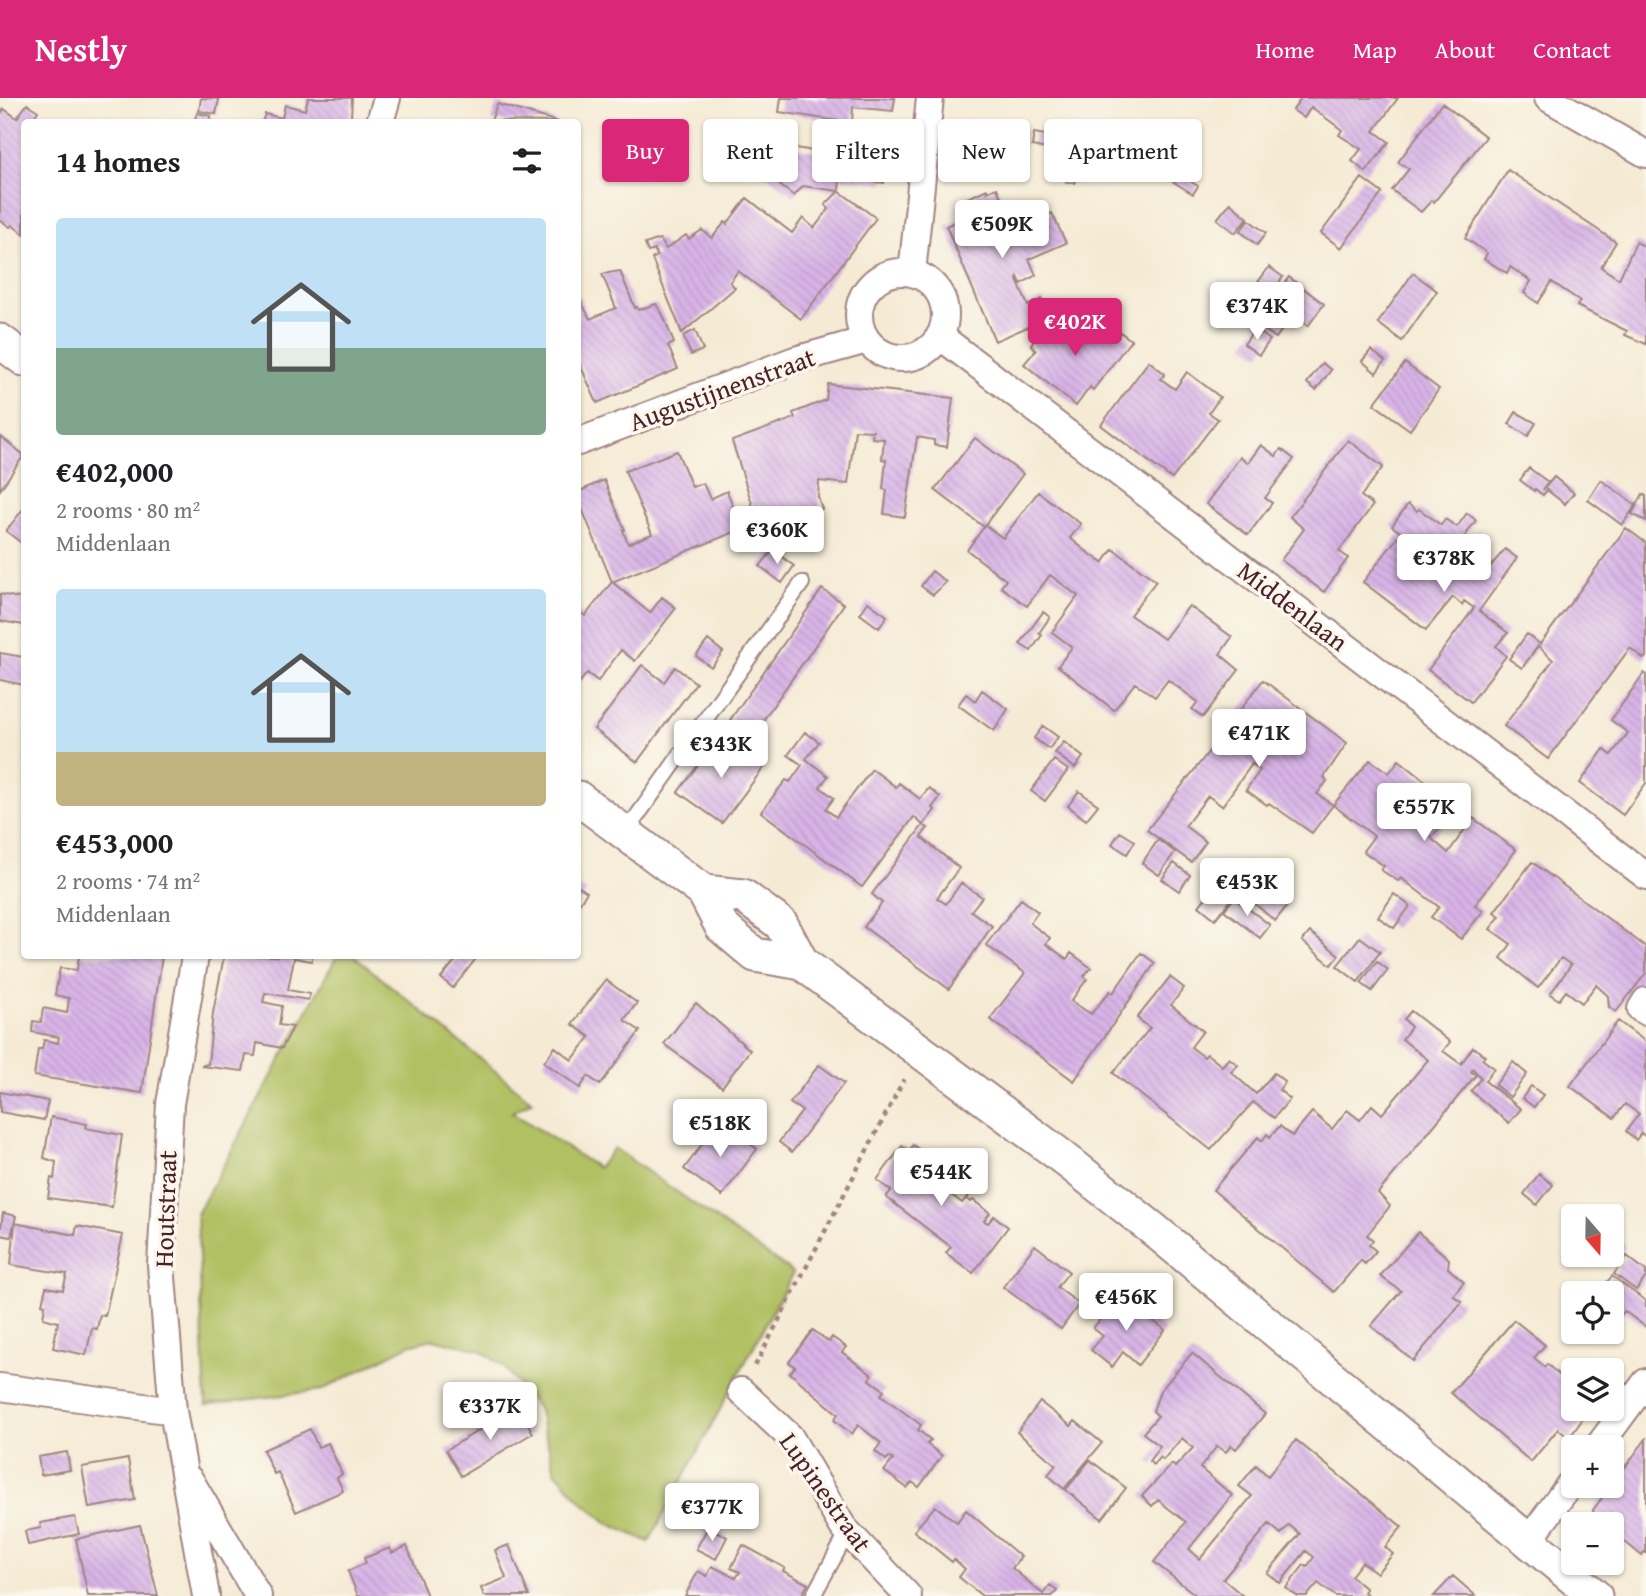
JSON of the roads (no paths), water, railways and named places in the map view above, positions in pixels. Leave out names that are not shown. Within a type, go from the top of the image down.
[{"type":"street","points":[[381,119],[387,98]]},
{"type":"street","points":[[912,273],[930,98]]},
{"type":"street","points":[[1548,98],[1646,153]]},
{"type":"street","points":[[900,271],[926,278],[937,289],[943,301],[945,314],[940,336],[921,353],[905,358],[878,351],[867,340],[859,317],[861,301],[867,289],[881,277],[900,271]]},
{"type":"street","name":"Middenlaan","points":[[940,336],[1646,876]]},
{"type":"street","name":"Augustijnenstraat","points":[[581,441],[795,360],[867,340]]},
{"type":"street","points":[[0,341],[21,357]]},
{"type":"street","points":[[581,800],[704,892],[743,896],[781,924],[802,963],[1143,1220],[1595,1596]]},
{"type":"street","name":"Houtstraat","points":[[194,959],[170,1104],[161,1265],[180,1464],[205,1596]]},
{"type":"street","points":[[1646,1001],[1641,1009],[1646,1012]]},
{"type":"street","points":[[1607,1435],[1646,1382]]},
{"type":"street","points":[[0,1387],[173,1411]]},
{"type":"street","name":"Lupinestraat","points":[[741,1391],[790,1437],[848,1532],[908,1596]]},
{"type":"street","name":"Houtstraat","points":[[180,1464],[258,1596]]},
{"type":"street","points":[[1529,1540],[1561,1496]]},
{"type":"lane","points":[[625,833],[802,583]]},
{"type":"lane","points":[[813,1596],[848,1532]]}]
